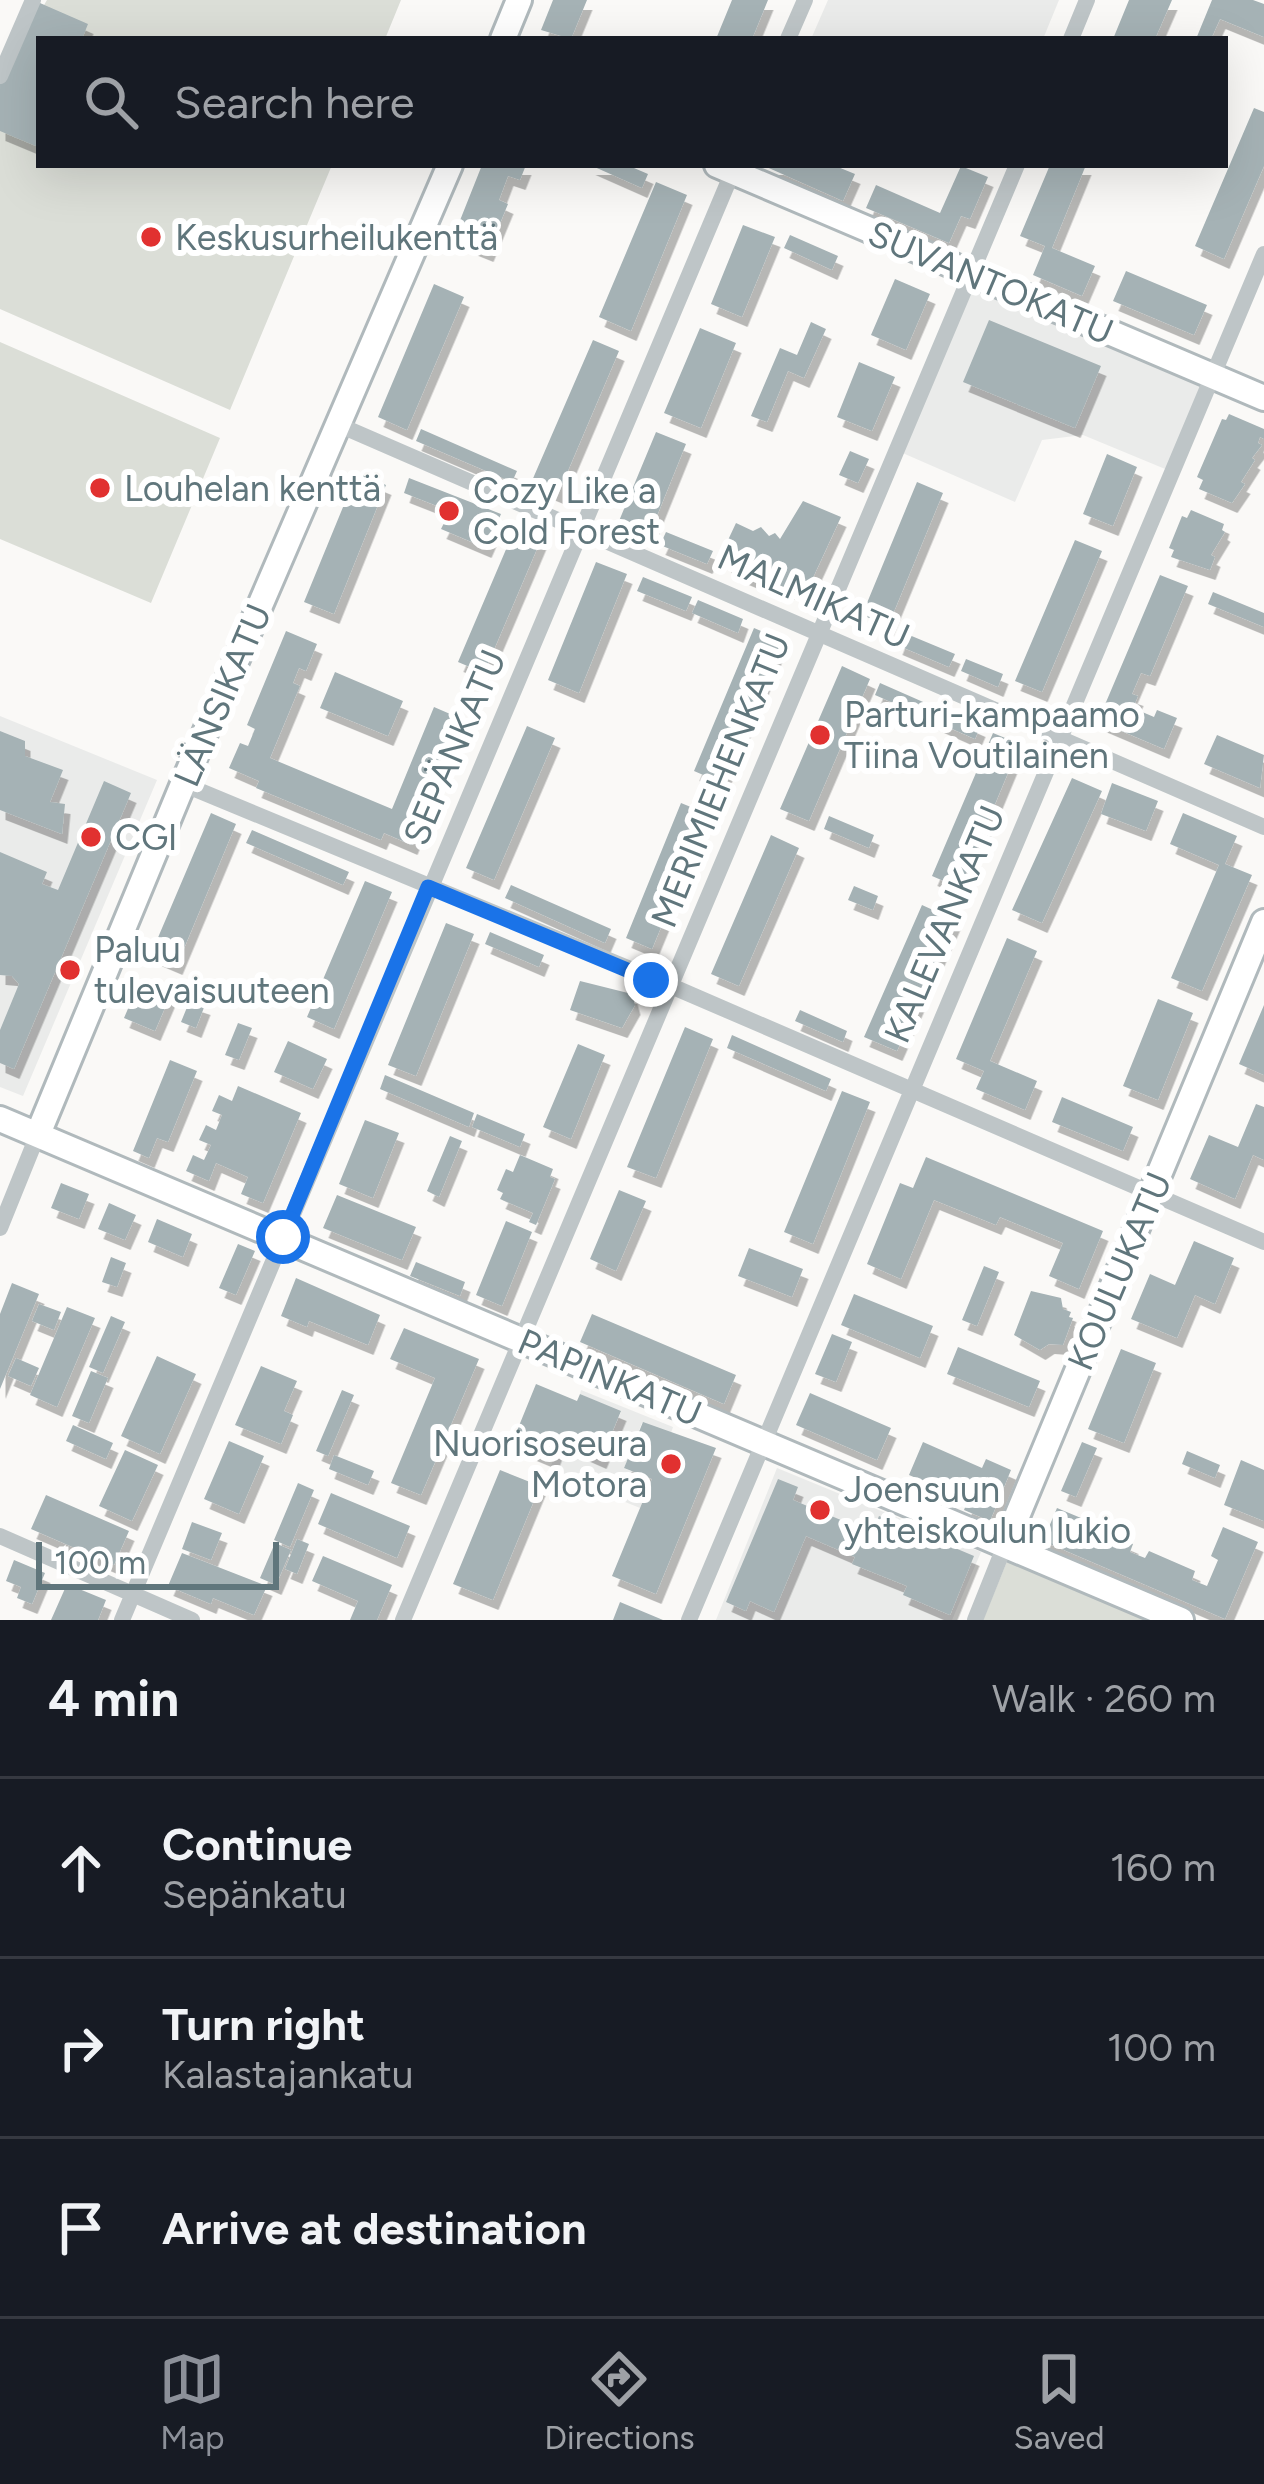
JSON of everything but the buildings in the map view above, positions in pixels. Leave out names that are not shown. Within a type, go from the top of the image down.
[{"type":"street","points":[[0,76],[34,0],[45,4],[46,0]]},
{"type":"street","points":[[504,36],[519,0]]},
{"type":"street","points":[[789,36],[805,0]]},
{"type":"street","points":[[1072,36],[1087,0]]},
{"type":"street","name":"LÄNSIKATU","points":[[0,1228],[183,784],[449,168]]},
{"type":"street","name":"SEPÄNKATU","points":[[122,1620],[581,531],[728,168]]},
{"type":"street","name":"SUVANTOKATU","points":[[730,168],[1264,398]]},
{"type":"street","name":"MERIMIEHENKATU","points":[[403,1620],[1016,168]]},
{"type":"street","name":"KALEVANKATU","points":[[689,1620],[1264,254]]},
{"type":"street","name":"MALMIKATU","points":[[339,425],[1264,827]]},
{"type":"street","points":[[183,784],[671,986],[1264,1242]]},
{"type":"street","name":"KOULUKATU","points":[[975,1620],[1264,922]]},
{"type":"street","name":"PAPINKATU","points":[[0,1119],[1181,1620]]},
{"type":"street","points":[[0,1536],[192,1620]]},
{"type":"shaded area","name":"Keskusurheilukenttä","points":[[33,0],[44,5],[47,0],[401,0],[386,36],[36,36],[36,168],[331,168],[230,410],[0,309],[0,78]]},
{"type":"shaded area","points":[[828,0],[1059,0],[1044,36],[812,36]]},
{"type":"shaded area","points":[[971,276],[1208,379],[1170,471],[1083,435],[1042,440],[1015,502],[898,451]]},
{"type":"shaded area","name":"Louhelan kenttä","points":[[0,342],[220,438],[151,603],[0,539]]},
{"type":"shaded area","points":[[0,716],[157,780],[23,1096],[0,1087]]},
{"type":"shaded area","points":[[581,1390],[673,1427],[671,1433],[642,1423],[624,1468],[651,1480],[640,1508],[549,1471],[560,1442],[601,1458],[621,1412],[580,1394]]},
{"type":"shaded area","name":"Joensuun yhteiskoulun lukio","points":[[777,1468],[981,1552],[952,1620],[716,1620]]},
{"type":"shaded area","points":[[1010,1554],[1161,1620],[983,1620]]},
{"type":"place","name":"Keskusurheilukenttä","points":[[151,237]]},
{"type":"place","name":"Louhelan kenttä","points":[[100,488]]},
{"type":"place","name":"Cozy Like a Cold Forest","points":[[449,511]]},
{"type":"place","name":"Parturi-kampaamo Tiina Voutilainen","points":[[820,735]]},
{"type":"place","name":"CGI","points":[[91,837]]},
{"type":"place","name":"Paluu tulevaisuuteen","points":[[70,970]]},
{"type":"place","name":"Nuorisoseura Motora","points":[[671,1464]]},
{"type":"place","name":"Joensuun yhteiskoulun lukio","points":[[820,1510]]},
{"type":"route","points":[[283,1237],[428,887],[651,980]]}]
